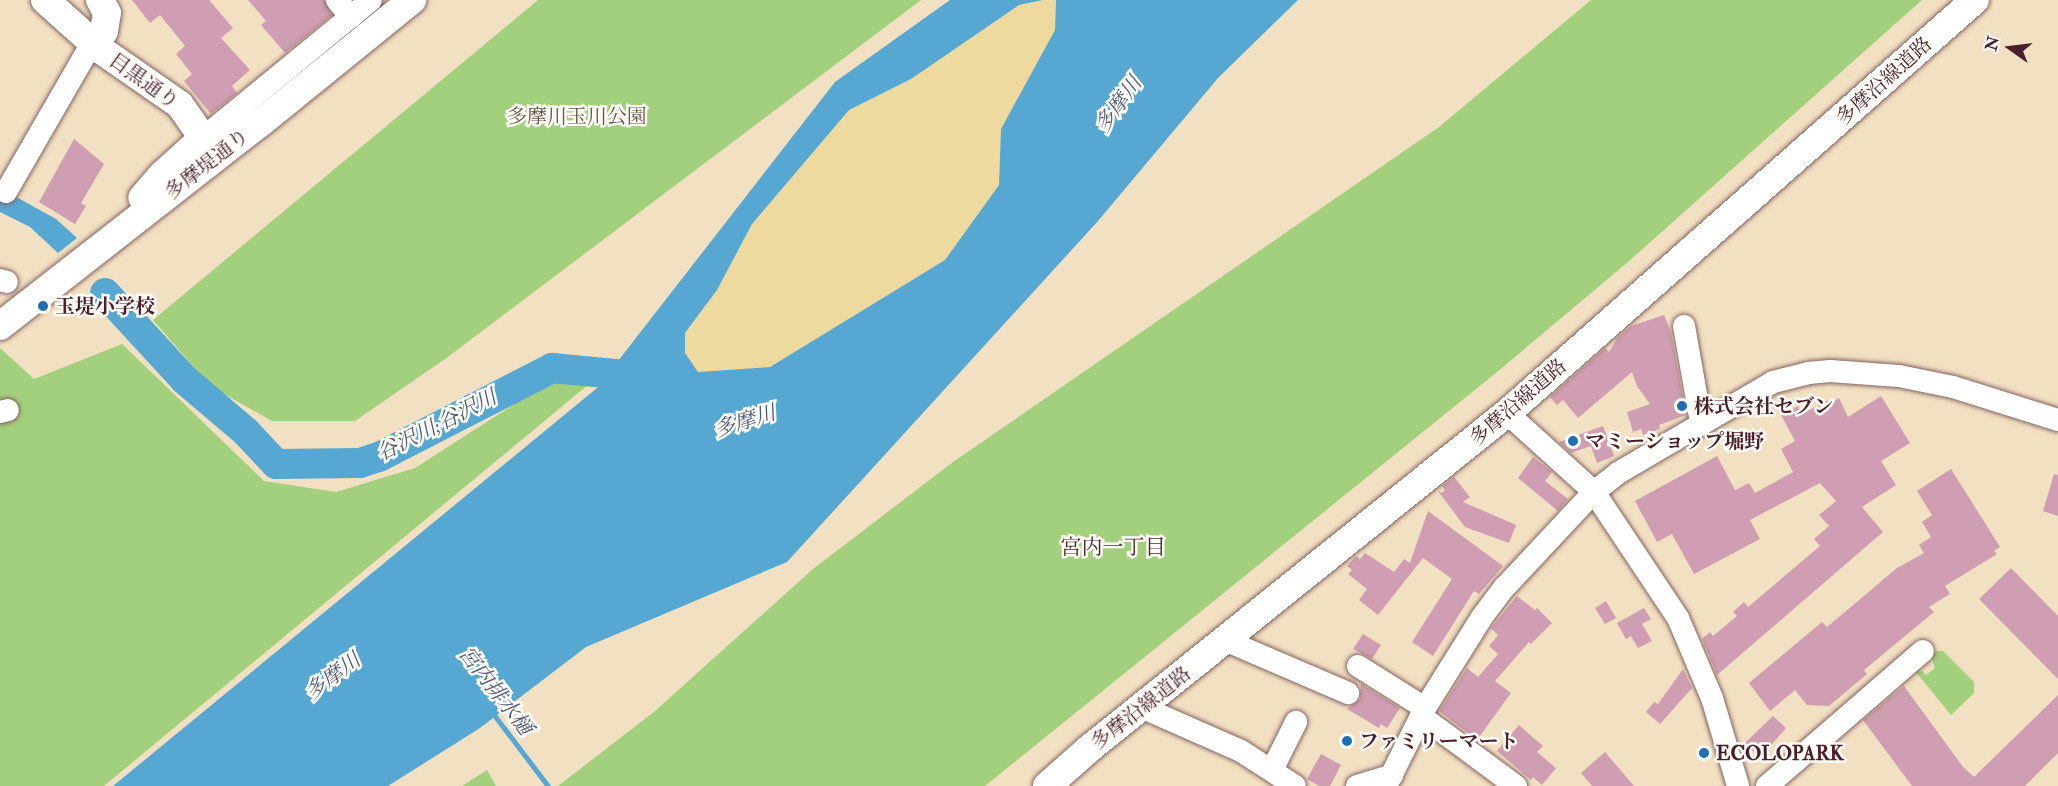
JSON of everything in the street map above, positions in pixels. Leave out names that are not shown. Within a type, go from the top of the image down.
[{"type":"main road","name":"目黒通り","points":[[45,0],[94,44],[180,105],[203,138]]},
{"type":"main road","name":"多摩堤通り","points":[[0,326],[412,0]]},
{"type":"main road","name":"多摩沿線道路","points":[[1047,786],[1141,707],[1227,641],[1507,413],[1975,0]]},
{"type":"main road","points":[[94,44],[104,31],[107,13],[104,2]]},
{"type":"main road","points":[[128,226],[145,194],[203,138]]},
{"type":"street","points":[[203,138],[344,8],[371,0]]},
{"type":"street","points":[[6,192],[94,44]]},
{"type":"street","points":[[1684,326],[1701,422]]},
{"type":"street","points":[[1357,786],[1389,780],[1423,712],[1498,596],[1594,492],[1618,473],[1701,422],[1773,382],[1808,373],[1830,372],[1925,380],[2058,420]]},
{"type":"street","points":[[1507,413],[1594,492],[1678,618],[1712,698],[1738,786]]},
{"type":"street","points":[[1227,641],[1348,693]]},
{"type":"street","points":[[1767,786],[1923,651]]},
{"type":"street","points":[[1358,666],[1423,712],[1516,786]]},
{"type":"street","points":[[1141,707],[1231,747],[1295,786]]},
{"type":"street","points":[[1272,770],[1296,722]]},
{"type":"green space","name":"多摩川玉川公園","points":[[538,0],[921,0],[445,359],[355,421],[272,421],[210,386],[153,320]]},
{"type":"green space","points":[[1591,0],[1922,0],[1628,262],[1497,372],[985,786],[558,786],[655,711],[813,569],[953,462],[1439,127]]},
{"type":"green space","points":[[122,344],[264,481],[336,492],[415,468],[552,380],[586,378],[589,384],[104,786],[0,786],[0,348],[34,379]]},
{"type":"green space","points":[[1936,651],[1943,651],[1974,682],[1974,693],[1951,715],[1915,671],[1922,671],[1926,675],[1935,668],[1931,656]]},
{"type":"green space","points":[[487,770],[496,786],[462,786]]},
{"type":"sand","points":[[1056,0],[1055,30],[1001,129],[999,185],[945,260],[770,367],[698,372],[685,353],[685,334],[717,290],[752,224],[849,110],[911,79],[1019,5]]},
{"type":"water","name":"多摩川","points":[[950,0],[1043,0],[1019,5],[911,79],[849,110],[752,224],[717,290],[685,333],[685,353],[698,372],[770,367],[945,260],[999,185],[1001,129],[1055,30],[1056,0],[1298,0],[1218,78],[1098,221],[787,562],[586,647],[480,728],[388,786],[113,786],[597,388],[835,82]]},
{"type":"water","points":[[0,188],[56,219],[77,238],[58,253],[30,227],[0,212]]},
{"type":"building","points":[[132,0],[209,0],[233,28],[221,38],[250,70],[232,86],[237,93],[211,114],[184,81],[192,74],[176,54],[185,46],[160,15],[150,23]]},
{"type":"building","points":[[248,0],[324,0],[332,15],[285,53],[261,25],[266,21]]},
{"type":"building","points":[[74,139],[104,164],[81,203],[86,206],[75,224],[39,202]]},
{"type":"building","points":[[1664,315],[1671,332],[1686,415],[1659,425],[1660,429],[1643,435],[1641,429],[1633,432],[1627,412],[1650,404],[1637,386],[1632,372],[1578,418],[1563,400],[1557,405],[1550,397],[1605,348],[1609,352],[1618,337],[1631,326]]},
{"type":"building","points":[[1881,396],[1910,443],[1881,461],[1896,485],[1862,507],[1883,532],[1717,675],[1702,639],[1710,632],[1713,636],[1737,616],[1733,612],[1744,602],[1748,607],[1820,546],[1814,539],[1829,526],[1819,515],[1836,501],[1820,483],[1750,520],[1760,539],[1694,574],[1672,534],[1657,542],[1635,501],[1717,456],[1735,490],[1749,483],[1755,493],[1793,472],[1781,449],[1795,441],[1781,415],[1798,406],[1802,414],[1828,400],[1830,403],[1839,398],[1848,417]]},
{"type":"building","points":[[1603,426],[1614,456],[1597,463],[1591,446],[1571,453],[1559,442]]},
{"type":"building","points":[[1533,457],[1552,472],[1545,481],[1568,499],[1558,511],[1518,478]]},
{"type":"building","points":[[1951,469],[2000,547],[1994,551],[1997,554],[1945,586],[1950,594],[1929,607],[1934,612],[1864,670],[1867,674],[1829,706],[1807,705],[1795,690],[1770,711],[1749,683],[1822,622],[1827,627],[1897,568],[1924,553],[1919,545],[1931,537],[1922,522],[1932,515],[1917,491]]},
{"type":"building","points":[[2054,474],[2058,475],[2058,516],[2043,511]]},
{"type":"building","points":[[1454,477],[1470,497],[1463,502],[1516,525],[1509,543],[1465,527],[1438,491],[1442,493],[1445,490],[1442,486]]},
{"type":"building","points":[[1428,511],[1503,566],[1479,594],[1474,591],[1433,656],[1412,642],[1452,579],[1423,558],[1378,615],[1359,600],[1367,589],[1348,574],[1352,570],[1347,566],[1356,556],[1360,559],[1365,553],[1394,572],[1404,559],[1410,563]]},
{"type":"building","points":[[2011,568],[2058,616],[2058,679],[1979,599]]},
{"type":"building","points":[[1517,596],[1535,610],[1537,608],[1552,623],[1531,644],[1529,642],[1495,681],[1511,693],[1477,740],[1439,711],[1467,668],[1478,677],[1498,654],[1489,646],[1498,635],[1491,628]]},
{"type":"building","points":[[1606,601],[1616,618],[1605,624],[1595,608]]},
{"type":"building","points":[[1644,608],[1651,619],[1642,624],[1652,641],[1638,648],[1631,636],[1626,639],[1617,623]]},
{"type":"building","points":[[1363,634],[1381,645],[1372,659],[1353,649]]},
{"type":"building","points":[[1683,669],[1692,688],[1660,724],[1646,712],[1654,702],[1658,704]]},
{"type":"building","points":[[1361,684],[1400,708],[1387,728],[1381,724],[1379,728],[1347,709],[1360,699]]},
{"type":"building","points":[[1904,686],[1963,767],[1974,777],[2058,695],[2058,753],[2025,786],[1912,786],[1863,720]]},
{"type":"building","points":[[1773,716],[1786,728],[1760,758],[1745,743]]},
{"type":"building","points":[[1519,725],[1543,746],[1537,752],[1556,768],[1542,785],[1533,777],[1531,780],[1497,751]]},
{"type":"building","points":[[1605,752],[1634,786],[1592,786],[1581,773]]},
{"type":"building","points":[[1321,754],[1341,765],[1330,786],[1319,786],[1307,779]]},
{"type":"waterway","name":"谷沢川;谷沢川","points":[[105,293],[185,380],[246,432],[276,464],[360,463],[379,457],[552,368],[647,377]]},
{"type":"waterway","name":"宮内排水樋","points":[[491,711],[548,786]]},
{"type":"place","name":"玉堤小学校","points":[[43,306]]},
{"type":"place","name":"株式会社セブン","points":[[1682,406]]},
{"type":"place","name":"マミーショップ堀野","points":[[1573,441]]},
{"type":"place","name":"ファミリーマート","points":[[1347,741]]},
{"type":"place","name":"ECOLOPARK","points":[[1704,753]]},
{"type":"district","name":"宮内一丁目","points":[[1113,548]]}]
